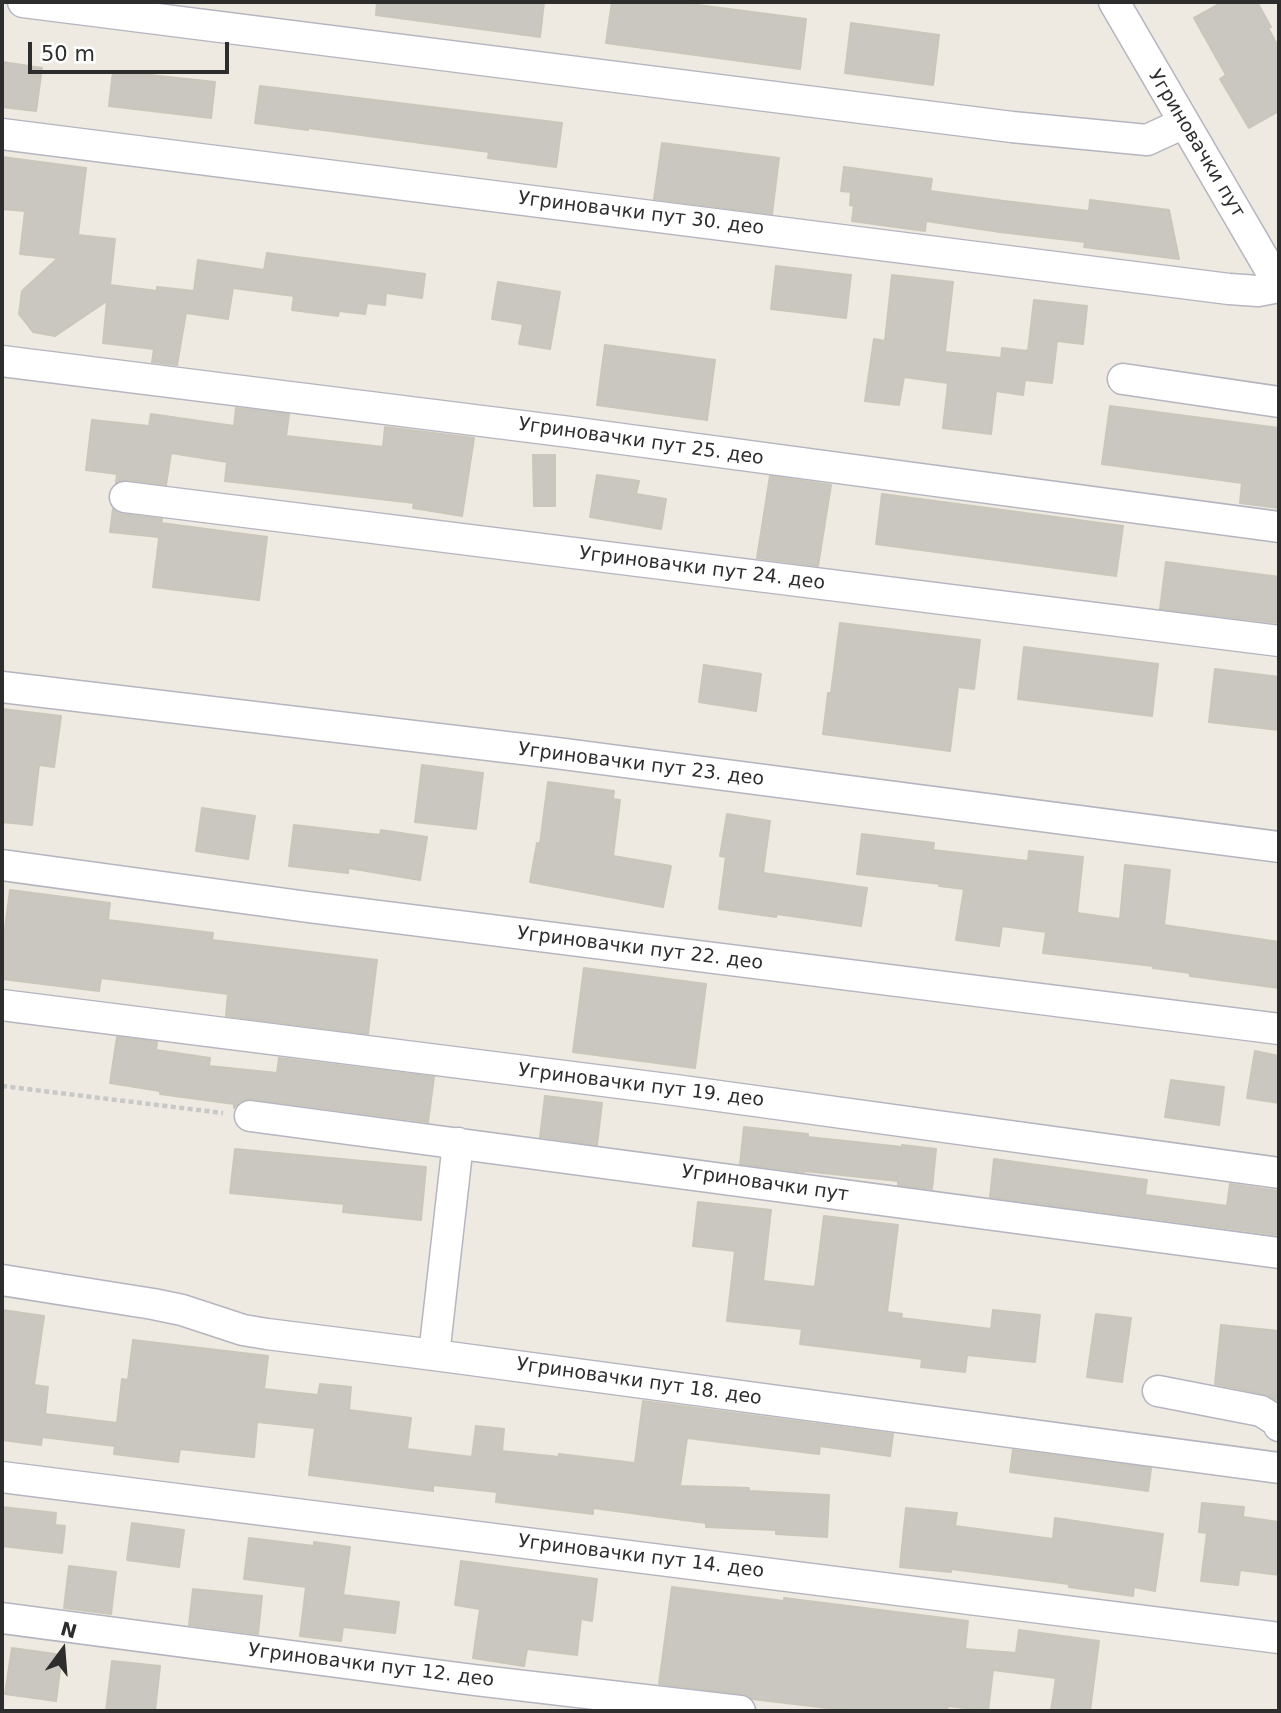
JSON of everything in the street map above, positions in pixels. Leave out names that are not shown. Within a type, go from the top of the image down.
[{"type":"street","points":[[23,2],[1012,127],[1147,140],[1184,123]]},
{"type":"street","name":"Угриновачки пут","points":[[1114,2],[1279,286]]},
{"type":"street","name":"Угриновачки пут 30. део","points":[[2,134],[1229,289],[1258,291],[1279,286]]},
{"type":"street","name":"Угриновачки пут 25. део","points":[[2,361],[570,432],[1279,527]]},
{"type":"street","points":[[1123,379],[1279,402]]},
{"type":"street","name":"Угриновачки пут 24. део","points":[[125,497],[1279,641]]},
{"type":"street","name":"Угриновачки пут 23. део","points":[[2,687],[542,751],[1279,847]]},
{"type":"street","name":"Угриновачки пут 22. део","points":[[2,865],[308,907],[1279,1029]]},
{"type":"street","name":"Угриновачки пут 19. део","points":[[2,1005],[675,1090],[1279,1173]]},
{"type":"street","name":"Угриновачки пут","points":[[250,1116],[1279,1253]]},
{"type":"street","points":[[433,1355],[457,1143]]},
{"type":"street","name":"Угриновачки пут 18. део","points":[[2,1280],[153,1304],[255,1332],[1279,1468]]},
{"type":"street","points":[[1158,1391],[1261,1411],[1278,1422],[1279,1426]]},
{"type":"street","name":"Угриновачки пут 14. део","points":[[2,1477],[1279,1638]]},
{"type":"street","name":"Угриновачки пут 12. део","points":[[2,1618],[474,1680],[740,1711]]},
{"type":"path","points":[[2,1086],[250,1116]]},
{"type":"building","points":[[377,2],[544,2],[540,37],[376,15]]},
{"type":"building","points":[[612,2],[675,2],[806,19],[800,69],[606,43]]},
{"type":"building","points":[[1223,2],[1257,2],[1279,48],[1279,111],[1249,128],[1220,79],[1226,75],[1194,18]]},
{"type":"building","points":[[851,23],[939,35],[933,85],[845,73]]},
{"type":"building","points":[[2,62],[42,68],[36,111],[2,107]]},
{"type":"building","points":[[113,71],[215,82],[211,118],[109,106]]},
{"type":"building","points":[[260,86],[562,123],[556,167],[488,158],[489,152],[255,123]]},
{"type":"building","points":[[662,143],[779,158],[772,214],[654,199]]},
{"type":"building","points":[[2,157],[86,168],[78,235],[115,239],[110,285],[157,291],[157,287],[194,291],[198,260],[264,270],[267,253],[425,274],[422,298],[386,293],[385,305],[367,303],[365,314],[339,311],[338,316],[292,310],[294,296],[233,288],[228,319],[186,313],[177,365],[152,362],[154,349],[103,343],[107,301],[55,336],[33,332],[19,314],[22,291],[58,258],[20,254],[25,211],[2,209]]},
{"type":"building","points":[[844,167],[932,179],[930,191],[1004,201],[1089,211],[1090,200],[1169,210],[1179,259],[1084,247],[1085,242],[926,221],[925,231],[852,221],[854,206],[850,205],[851,192],[841,191]]},
{"type":"building","points":[[776,266],[851,275],[846,318],[771,309]]},
{"type":"building","points":[[892,275],[953,282],[945,352],[1001,358],[1002,348],[1028,351],[1034,300],[1087,306],[1083,344],[1057,341],[1052,383],[1025,380],[1023,395],[996,391],[991,434],[943,428],[948,383],[904,377],[899,405],[865,401],[874,339],[885,341]]},
{"type":"building","points":[[498,282],[560,292],[550,349],[519,344],[523,324],[492,319]]},
{"type":"building","points":[[605,345],[715,360],[707,420],[597,405]]},
{"type":"building","points":[[1110,406],[1279,428],[1279,508],[1240,503],[1242,483],[1102,464]]},
{"type":"building","points":[[236,408],[289,414],[286,436],[383,447],[385,427],[474,438],[462,516],[413,508],[414,503],[225,481],[227,462],[171,453],[166,485],[127,480],[116,483],[117,474],[86,470],[92,420],[149,426],[151,414],[234,426]]},
{"type":"building","points":[[533,455],[555,455],[555,506],[534,506]]},
{"type":"building","points":[[597,475],[639,481],[636,494],[666,499],[661,529],[590,517]]},
{"type":"building","points":[[770,476],[831,485],[818,566],[757,558]]},
{"type":"building","points":[[882,494],[1123,526],[1116,576],[876,544]]},
{"type":"building","points":[[113,509],[123,514],[162,519],[159,537],[110,532]]},
{"type":"building","points":[[161,523],[267,537],[259,600],[153,587]]},
{"type":"building","points":[[1166,562],[1279,577],[1279,623],[1160,609]]},
{"type":"building","points":[[840,623],[980,640],[974,689],[958,687],[950,751],[823,734]]},
{"type":"building","points":[[1024,647],[1158,664],[1152,716],[1018,699]]},
{"type":"building","points":[[704,665],[761,674],[756,711],[699,702]]},
{"type":"building","points":[[1215,669],[1279,677],[1279,730],[1209,722]]},
{"type":"building","points":[[2,709],[61,716],[54,767],[39,765],[32,825],[2,822]]},
{"type":"building","points":[[422,765],[483,773],[476,829],[415,822]]},
{"type":"building","points":[[548,782],[614,791],[613,799],[620,800],[613,856],[671,866],[663,907],[530,882],[537,843],[540,844]]},
{"type":"building","points":[[202,808],[255,816],[248,859],[196,851]]},
{"type":"building","points":[[727,814],[770,821],[763,873],[867,888],[861,926],[719,909],[726,857],[720,856]]},
{"type":"building","points":[[294,825],[380,835],[381,830],[427,837],[420,880],[348,868],[348,873],[289,866]]},
{"type":"building","points":[[862,834],[934,843],[933,850],[1028,861],[1029,851],[1083,857],[1077,913],[1120,919],[1125,865],[1170,870],[1164,925],[1279,942],[1279,988],[1190,976],[1190,973],[1153,966],[1043,953],[1046,932],[1002,926],[999,946],[956,940],[964,889],[857,874]]},
{"type":"building","points":[[10,890],[110,903],[108,920],[213,933],[212,940],[377,960],[368,1034],[226,1016],[228,994],[101,978],[99,991],[2,979],[2,952]]},
{"type":"building","points":[[584,968],[706,984],[695,1068],[573,1052]]},
{"type":"building","points":[[117,1037],[157,1042],[156,1050],[210,1058],[209,1066],[277,1073],[279,1058],[434,1077],[428,1122],[252,1099],[243,1100],[234,1108],[234,1104],[160,1094],[160,1091],[110,1083]]},
{"type":"building","points":[[1255,1051],[1279,1056],[1279,1103],[1247,1098]]},
{"type":"building","points":[[1171,1080],[1224,1087],[1219,1125],[1165,1117]]},
{"type":"building","points":[[545,1096],[602,1103],[597,1145],[540,1137]]},
{"type":"building","points":[[744,1127],[808,1134],[808,1137],[936,1149],[932,1189],[898,1185],[898,1181],[740,1164]]},
{"type":"building","points":[[235,1149],[426,1167],[421,1220],[343,1212],[344,1204],[230,1193]]},
{"type":"building","points":[[994,1159],[1147,1180],[1145,1195],[1227,1206],[1230,1184],[1279,1191],[1279,1235],[990,1197]]},
{"type":"building","points":[[698,1202],[771,1210],[763,1281],[815,1287],[824,1216],[898,1225],[887,1312],[902,1314],[901,1318],[991,1329],[993,1310],[1040,1315],[1035,1362],[967,1355],[965,1372],[921,1367],[922,1359],[800,1344],[802,1329],[727,1321],[735,1251],[693,1246]]},
{"type":"building","points":[[2,1310],[44,1316],[34,1385],[48,1387],[45,1414],[117,1423],[122,1379],[128,1380],[133,1340],[268,1356],[264,1389],[318,1395],[320,1384],[351,1387],[349,1410],[411,1418],[407,1449],[472,1457],[476,1426],[504,1429],[502,1451],[559,1457],[559,1454],[635,1463],[643,1401],[893,1434],[890,1456],[820,1446],[819,1454],[687,1438],[680,1486],[749,1488],[749,1491],[829,1495],[827,1537],[776,1534],[776,1530],[706,1527],[706,1523],[593,1508],[593,1514],[496,1502],[497,1492],[433,1485],[433,1491],[309,1475],[315,1428],[257,1422],[254,1457],[180,1449],[178,1462],[114,1454],[115,1446],[42,1437],[41,1445],[2,1440]]},
{"type":"building","points":[[1096,1314],[1131,1318],[1122,1382],[1087,1377]]},
{"type":"building","points":[[1221,1325],[1279,1331],[1277,1400],[1264,1394],[1215,1384]]},
{"type":"building","points":[[1013,1450],[1151,1468],[1148,1491],[1010,1472]]},
{"type":"building","points":[[1202,1503],[1244,1507],[1243,1517],[1279,1522],[1279,1575],[1240,1570],[1238,1585],[1201,1581],[1207,1533],[1199,1532]]},
{"type":"building","points":[[2,1507],[56,1513],[55,1525],[65,1526],[62,1553],[2,1546]]},
{"type":"building","points":[[906,1508],[957,1513],[955,1526],[1053,1539],[1055,1518],[1163,1534],[1155,1591],[1134,1587],[1133,1596],[1069,1587],[1069,1584],[951,1569],[951,1572],[900,1567]]},
{"type":"building","points":[[132,1523],[184,1530],[179,1567],[127,1560]]},
{"type":"building","points":[[249,1538],[314,1546],[314,1542],[350,1547],[343,1595],[399,1602],[395,1633],[343,1627],[341,1641],[300,1636],[306,1587],[244,1579]]},
{"type":"building","points":[[461,1561],[597,1579],[592,1621],[581,1619],[577,1655],[527,1649],[524,1666],[473,1658],[480,1609],[455,1605]]},
{"type":"building","points":[[69,1566],[116,1572],[111,1614],[64,1608]]},
{"type":"building","points":[[672,1587],[968,1621],[965,1649],[1016,1653],[1019,1630],[1099,1641],[1090,1711],[1051,1711],[1056,1678],[993,1670],[988,1711],[948,1706],[947,1711],[853,1711],[659,1684]]},
{"type":"building","points":[[193,1589],[262,1596],[258,1634],[189,1625]]},
{"type":"building","points":[[12,1648],[62,1655],[56,1701],[5,1694]]},
{"type":"building","points":[[112,1661],[160,1666],[155,1711],[106,1711]]}]
